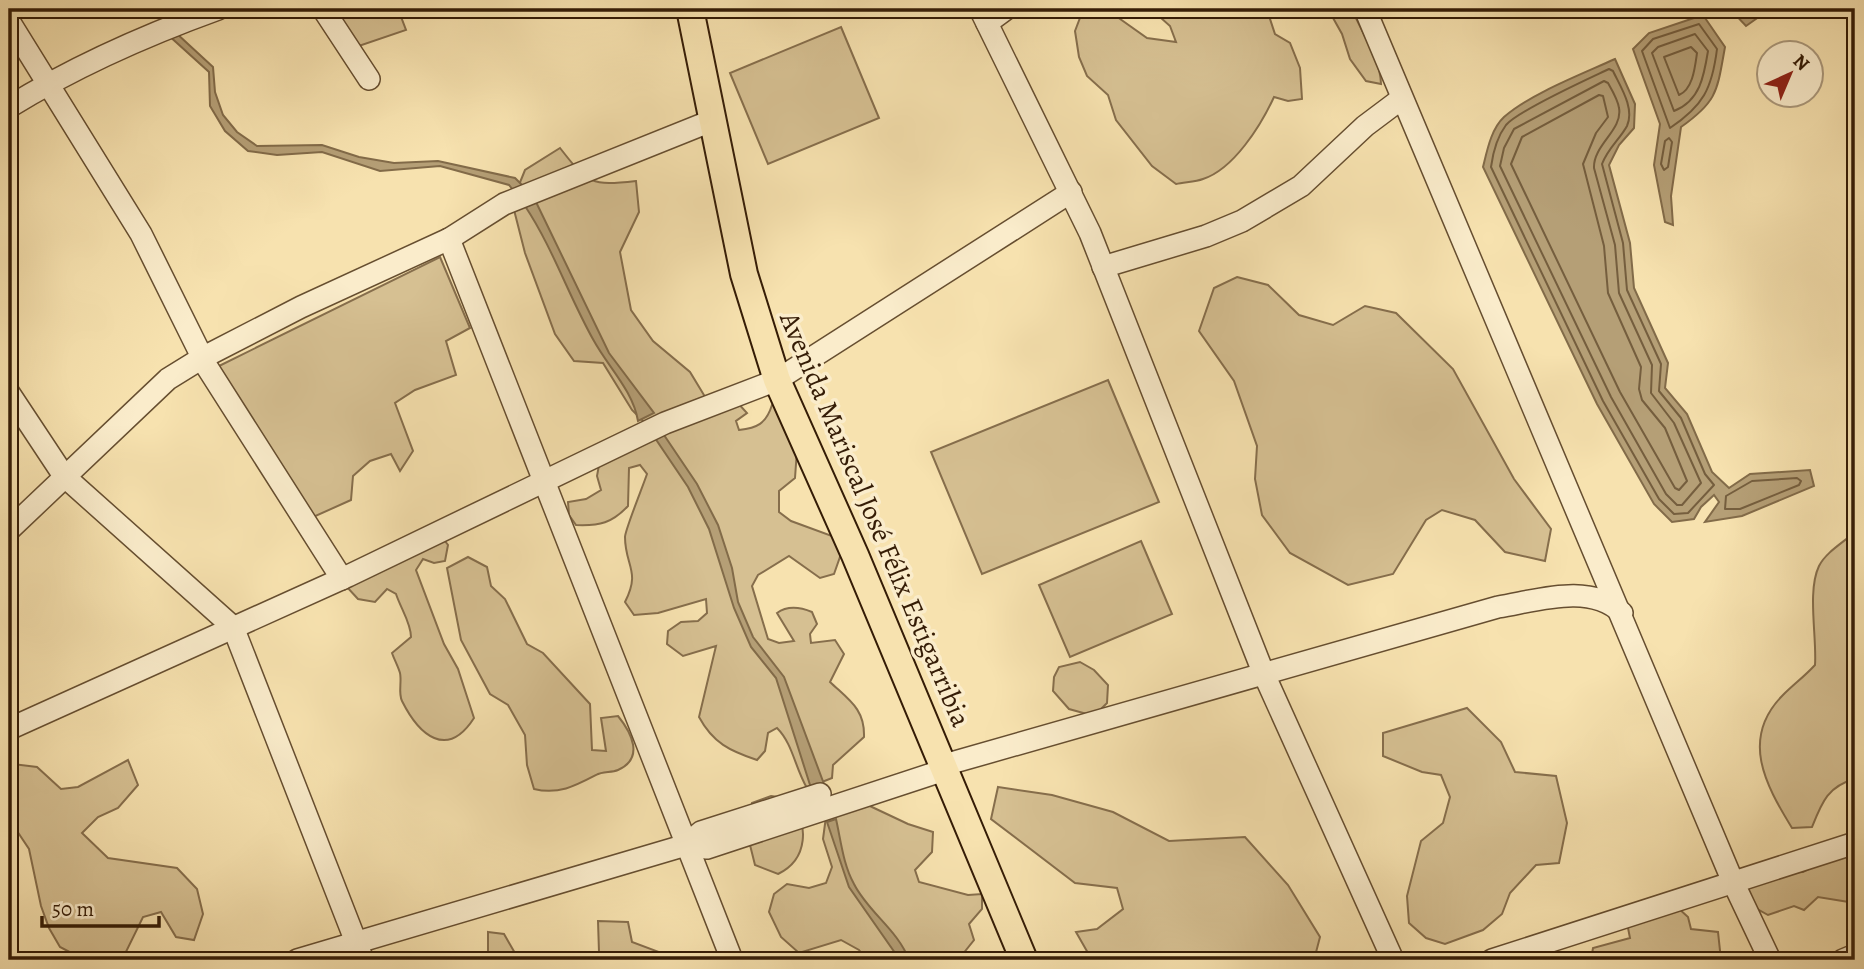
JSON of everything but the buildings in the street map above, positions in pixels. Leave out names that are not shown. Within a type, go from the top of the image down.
[{"type":"main road","name":"Avenida Mariscal José Félix Estigarribia","points":[[690,9],[744,274],[777,380],[944,765],[1024,960]]},
{"type":"street","points":[[9,107],[46,84],[176,24],[218,9]]},
{"type":"street","points":[[323,9],[369,79]]},
{"type":"street","points":[[1006,9],[983,16],[1071,192],[1263,672],[1393,960]]},
{"type":"street","points":[[1365,9],[1401,99],[1622,612],[1732,882],[1770,960]]},
{"type":"street","points":[[9,21],[141,234],[202,358],[282,490],[342,579]]},
{"type":"street","points":[[1103,267],[1206,236],[1242,221],[1301,186],[1365,126],[1401,99]]},
{"type":"street","points":[[9,530],[168,379],[202,358],[301,307],[449,239],[505,204],[711,121]]},
{"type":"street","points":[[9,729],[342,579],[665,423],[777,380],[1071,192]]},
{"type":"street","points":[[449,239],[733,960]]},
{"type":"street","points":[[9,393],[65,476],[233,627],[360,952]]},
{"type":"street","points":[[297,960],[360,952],[686,845],[707,848],[814,804],[931,761],[944,765],[1498,607],[1584,596],[1612,603],[1622,612]]},
{"type":"street","points":[[1492,960],[1855,843]]},
{"type":"street","points":[[1843,960],[1855,955]]},
{"type":"shaded area","points":[[329,9],[398,9],[406,30],[347,50]]},
{"type":"shaded area","points":[[1106,9],[1147,38],[1176,42],[1170,26],[1151,9],[1274,9],[1268,13],[1275,34],[1290,43],[1300,68],[1302,99],[1288,101],[1274,97],[1254,133],[1225,166],[1203,179],[1176,184],[1152,166],[1116,120],[1108,95],[1087,76],[1079,57],[1075,31],[1083,10]]},
{"type":"shaded area","points":[[1328,9],[1352,9],[1374,55],[1381,84],[1366,81],[1350,59],[1342,34]]},
{"type":"shaded area","points":[[841,27],[879,118],[768,164],[730,73]]},
{"type":"shaded area","points":[[560,148],[584,176],[592,180],[609,183],[636,181],[639,212],[620,252],[631,310],[653,341],[690,372],[707,400],[649,427],[632,410],[603,363],[574,361],[555,334],[525,253],[512,202],[525,170]]},
{"type":"shaded area","points":[[440,257],[470,328],[446,341],[456,375],[415,390],[395,403],[413,451],[400,471],[391,454],[370,461],[353,476],[351,500],[311,518],[219,366]]},
{"type":"shaded area","points":[[1237,277],[1268,285],[1299,315],[1333,325],[1365,306],[1396,313],[1453,369],[1514,479],[1551,529],[1545,561],[1505,552],[1475,520],[1442,510],[1426,520],[1393,574],[1348,585],[1290,553],[1262,515],[1255,479],[1257,446],[1234,381],[1199,331],[1214,288]]},
{"type":"shaded area","points":[[1108,380],[1159,502],[982,574],[931,452]]},
{"type":"shaded area","points":[[736,401],[747,413],[736,421],[739,430],[760,424],[767,417],[772,405],[781,402],[797,450],[795,478],[779,491],[779,512],[791,521],[832,536],[841,554],[834,574],[820,578],[789,556],[758,575],[752,586],[768,639],[779,643],[794,641],[777,613],[794,608],[812,612],[817,624],[810,634],[811,643],[835,640],[844,654],[830,682],[849,700],[862,719],[864,737],[833,765],[832,778],[807,788],[787,741],[777,728],[768,733],[765,751],[757,760],[716,740],[699,717],[716,646],[683,656],[667,644],[668,631],[681,622],[698,621],[707,613],[706,599],[658,613],[634,615],[625,602],[632,575],[625,537],[647,474],[640,465],[629,468],[628,506],[617,516],[599,524],[576,525],[569,515],[568,502],[586,499],[601,490],[597,476],[601,454]]},
{"type":"shaded area","points":[[438,532],[448,545],[445,561],[434,563],[423,559],[416,570],[444,644],[458,669],[474,718],[464,731],[454,738],[444,740],[425,732],[409,713],[401,698],[400,673],[392,653],[411,637],[411,632],[396,594],[387,589],[375,602],[358,599],[346,586]]},
{"type":"shaded area","points":[[1855,532],[1855,779],[1838,786],[1827,796],[1812,827],[1792,828],[1766,778],[1761,761],[1762,728],[1770,711],[1783,695],[1815,665],[1815,576],[1826,556]]},
{"type":"shaded area","points":[[1141,541],[1172,614],[1070,657],[1039,585]]},
{"type":"shaded area","points":[[468,557],[487,567],[491,586],[505,599],[527,644],[543,653],[590,704],[592,750],[606,751],[601,718],[618,716],[633,744],[631,759],[626,765],[566,788],[551,791],[534,789],[527,765],[525,735],[508,705],[490,694],[461,640],[447,568]]},
{"type":"shaded area","points":[[1080,662],[1094,670],[1108,685],[1107,703],[1094,716],[1069,709],[1053,691],[1054,677],[1059,667]]},
{"type":"shaded area","points":[[1467,708],[1501,742],[1515,772],[1556,776],[1567,823],[1559,863],[1536,865],[1510,893],[1502,914],[1483,930],[1445,944],[1426,938],[1409,923],[1407,896],[1421,841],[1443,823],[1450,797],[1441,775],[1422,772],[1383,756],[1383,733]]},
{"type":"shaded area","points":[[128,760],[138,785],[118,808],[98,817],[82,833],[108,858],[177,868],[197,889],[203,914],[194,940],[176,937],[161,912],[143,917],[122,960],[79,957],[60,947],[49,928],[41,906],[29,849],[9,819],[9,768],[13,764],[37,767],[61,789],[78,787]]},
{"type":"shaded area","points":[[998,787],[1052,795],[1113,812],[1169,841],[1245,837],[1288,885],[1320,937],[1314,960],[1092,960],[1076,932],[1097,929],[1123,909],[1117,888],[1075,883],[991,819]]},
{"type":"shaded area","points":[[771,796],[792,799],[803,830],[803,841],[796,860],[778,874],[755,865],[750,845],[752,803]]},
{"type":"shaded area","points":[[855,799],[908,824],[933,832],[932,852],[915,870],[919,882],[968,895],[982,894],[982,909],[969,924],[974,940],[958,960],[867,960],[859,950],[841,940],[799,953],[781,937],[769,912],[774,894],[787,884],[809,888],[826,883],[832,867],[823,839],[827,809]]},
{"type":"shaded area","points":[[1855,855],[1855,903],[1818,897],[1804,910],[1794,906],[1768,915],[1752,906],[1748,887],[1777,873],[1803,872],[1825,860]]},
{"type":"shaded area","points":[[1677,907],[1688,917],[1691,929],[1718,932],[1721,960],[1591,960],[1593,948],[1630,938],[1627,923]]},
{"type":"shaded area","points":[[598,921],[628,922],[632,942],[659,952],[668,960],[574,960],[599,952]]},
{"type":"shaded area","points":[[488,932],[504,934],[519,960],[488,960]]},
{"type":"water","points":[[1730,9],[1770,9],[1746,26]]},
{"type":"water","points":[[1703,15],[1725,47],[1714,94],[1702,110],[1681,127],[1671,196],[1673,225],[1665,222],[1654,165],[1660,124],[1633,49],[1649,33]]},
{"type":"water","points":[[175,32],[213,67],[215,92],[223,115],[237,132],[257,146],[322,145],[359,157],[394,163],[438,161],[515,178],[523,186],[513,190],[509,185],[440,166],[380,171],[322,152],[277,155],[248,151],[225,131],[210,106],[209,72],[167,34]]},
{"type":"water","points":[[1615,59],[1635,104],[1634,128],[1619,145],[1609,165],[1630,243],[1634,288],[1668,363],[1665,388],[1687,414],[1712,472],[1729,488],[1750,474],[1810,470],[1814,486],[1742,516],[1705,522],[1719,502],[1714,495],[1701,507],[1694,519],[1672,522],[1654,504],[1597,404],[1483,167],[1493,134],[1504,117],[1542,92]]},
{"type":"water","points":[[536,202],[609,353],[654,413],[638,421],[631,400],[594,341],[525,206]]},
{"type":"water","points":[[664,435],[697,484],[718,525],[732,568],[738,602],[753,637],[784,677],[824,784],[811,788],[776,678],[751,647],[734,608],[709,529],[688,487],[655,438]]},
{"type":"water","points":[[836,819],[845,860],[854,884],[898,939],[909,960],[900,960],[849,887],[827,822]]}]
